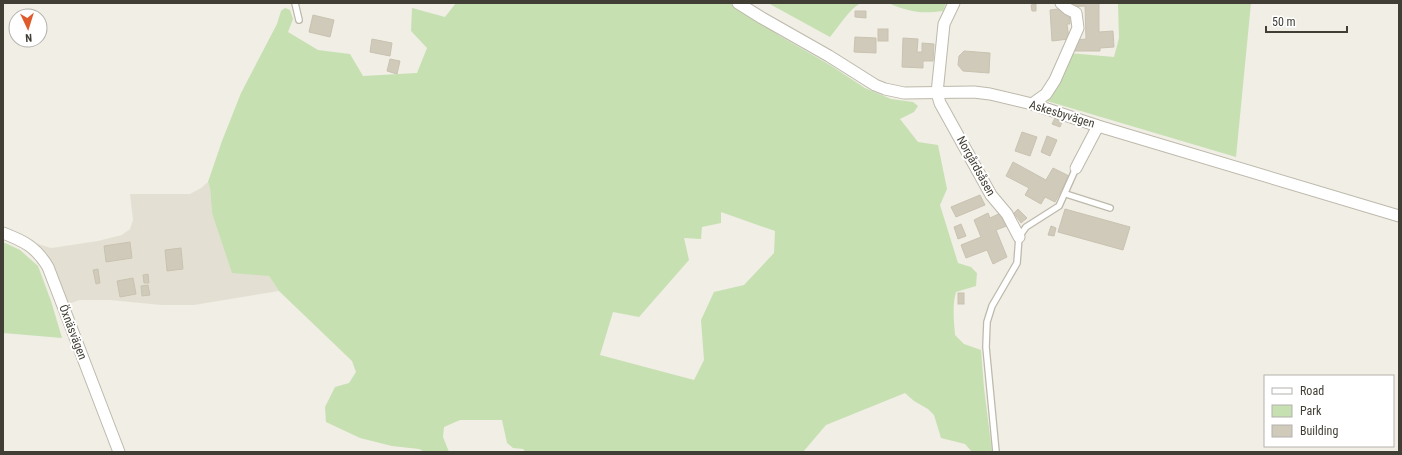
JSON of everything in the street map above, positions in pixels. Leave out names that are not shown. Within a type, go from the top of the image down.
[{"type":"street","name":"Askesbyvägen","points":[[738,3],[829,56],[875,85],[896,92],[958,92],[990,94],[1032,104],[1098,126],[1399,216]]},
{"type":"street","points":[[937,92],[944,24],[954,3]]},
{"type":"street","points":[[1032,104],[1050,90],[1078,28],[1076,13],[1061,3]]},
{"type":"street","name":"Norgårdsåsen","points":[[937,92],[940,103],[992,195],[1007,214],[1019,237]]},
{"type":"street","points":[[1076,168],[1098,126]]},
{"type":"street","name":"Öxnäsvägen","points":[[3,232],[18,238],[33,247],[48,267],[119,452]]},
{"type":"lane","points":[[295,3],[299,20]]},
{"type":"lane","points":[[996,452],[986,347],[987,322],[992,306],[1017,263],[1019,237],[1026,227],[1059,206],[1066,194],[1076,168]]},
{"type":"lane","points":[[1066,194],[1110,208]]},
{"type":"shaded area","points":[[208,182],[210,188],[212,213],[269,276],[279,291],[194,305],[161,305],[110,300],[80,300],[68,304],[55,274],[38,244],[51,248],[98,241],[122,235],[130,229],[133,220],[130,194],[190,194]]},
{"type":"green space","points":[[456,3],[730,3],[780,36],[830,65],[865,88],[891,99],[913,102],[918,106],[914,112],[900,119],[918,142],[938,145],[947,189],[940,205],[958,263],[971,267],[977,273],[976,286],[956,292],[954,308],[955,335],[964,344],[981,350],[992,452],[972,452],[965,444],[941,438],[934,415],[905,393],[826,425],[803,452],[526,452],[523,449],[513,448],[507,443],[502,420],[460,420],[444,427],[443,437],[449,452],[425,452],[419,449],[392,446],[360,438],[326,422],[325,407],[335,387],[349,383],[356,372],[352,361],[279,291],[269,276],[232,273],[212,213],[210,188],[208,182],[241,93],[277,24],[281,11],[285,8],[290,10],[293,19],[288,32],[318,50],[350,54],[363,76],[417,73],[427,48],[411,31],[412,8],[445,17]],"holes":[[[721,212],[775,231],[774,253],[744,285],[714,292],[701,320],[704,360],[694,380],[600,355],[613,312],[639,317],[689,260],[684,238],[701,239],[702,227],[721,223]]]},
{"type":"green space","points":[[768,3],[862,3],[849,13],[830,37]]},
{"type":"green space","points":[[888,3],[946,3],[943,11],[921,12],[909,10]]},
{"type":"green space","points":[[1118,3],[1251,3],[1236,157],[1047,101],[1069,53],[1114,57],[1119,38]]},
{"type":"green space","points":[[3,242],[20,250],[38,266],[51,301],[62,338],[3,333]]},
{"type":"building","points":[[1067,3],[1099,3],[1099,32],[1113,31],[1114,47],[1100,48],[1100,51],[1075,51],[1075,40],[1086,39],[1085,6],[1067,7]]},
{"type":"building","points":[[1036,4],[1036,11],[1032,11],[1031,5]]},
{"type":"building","points":[[1066,8],[1067,16],[1070,15],[1070,24],[1067,24],[1069,39],[1052,41],[1050,10]]},
{"type":"building","points":[[855,11],[866,11],[866,18],[855,17]]},
{"type":"building","points":[[313,15],[334,20],[330,37],[309,32]]},
{"type":"building","points":[[878,29],[888,29],[888,41],[878,41]]},
{"type":"building","points":[[855,37],[876,38],[876,53],[854,52]]},
{"type":"building","points":[[903,38],[918,39],[917,52],[922,52],[922,43],[934,44],[933,61],[923,61],[923,68],[902,67]]},
{"type":"building","points":[[372,39],[392,43],[390,56],[370,52]]},
{"type":"building","points":[[964,51],[990,53],[989,73],[963,71],[958,65],[959,56]]},
{"type":"building","points":[[390,59],[400,61],[397,74],[387,71]]},
{"type":"building","points":[[1055,118],[1062,122],[1060,127],[1052,124]]},
{"type":"building","points":[[1022,132],[1037,137],[1030,156],[1015,151]]},
{"type":"building","points":[[1047,136],[1057,140],[1050,156],[1041,152]]},
{"type":"building","points":[[1013,162],[1046,180],[1053,168],[1069,176],[1055,202],[1045,197],[1041,204],[1025,195],[1029,188],[1006,176]]},
{"type":"building","points":[[980,195],[985,205],[956,217],[951,207]]},
{"type":"building","points":[[1018,209],[1027,218],[1021,223],[1014,213]]},
{"type":"building","points":[[1065,209],[1130,227],[1123,250],[1058,232]]},
{"type":"building","points":[[1003,212],[1009,225],[996,230],[1007,257],[993,264],[987,250],[966,258],[961,245],[981,237],[974,220],[988,213],[990,218]]},
{"type":"building","points":[[961,224],[966,236],[958,239],[954,227]]},
{"type":"building","points":[[1051,226],[1056,228],[1054,236],[1048,235]]},
{"type":"building","points":[[130,242],[132,258],[106,262],[104,246]]},
{"type":"building","points":[[181,248],[183,269],[167,271],[165,250]]},
{"type":"building","points":[[98,269],[100,283],[96,284],[93,270]]},
{"type":"building","points":[[148,274],[149,283],[144,283],[143,275]]},
{"type":"building","points":[[133,278],[136,294],[120,297],[117,281]]},
{"type":"building","points":[[148,285],[150,295],[142,296],[141,286]]},
{"type":"building","points":[[958,293],[964,293],[964,304],[958,304]]}]
